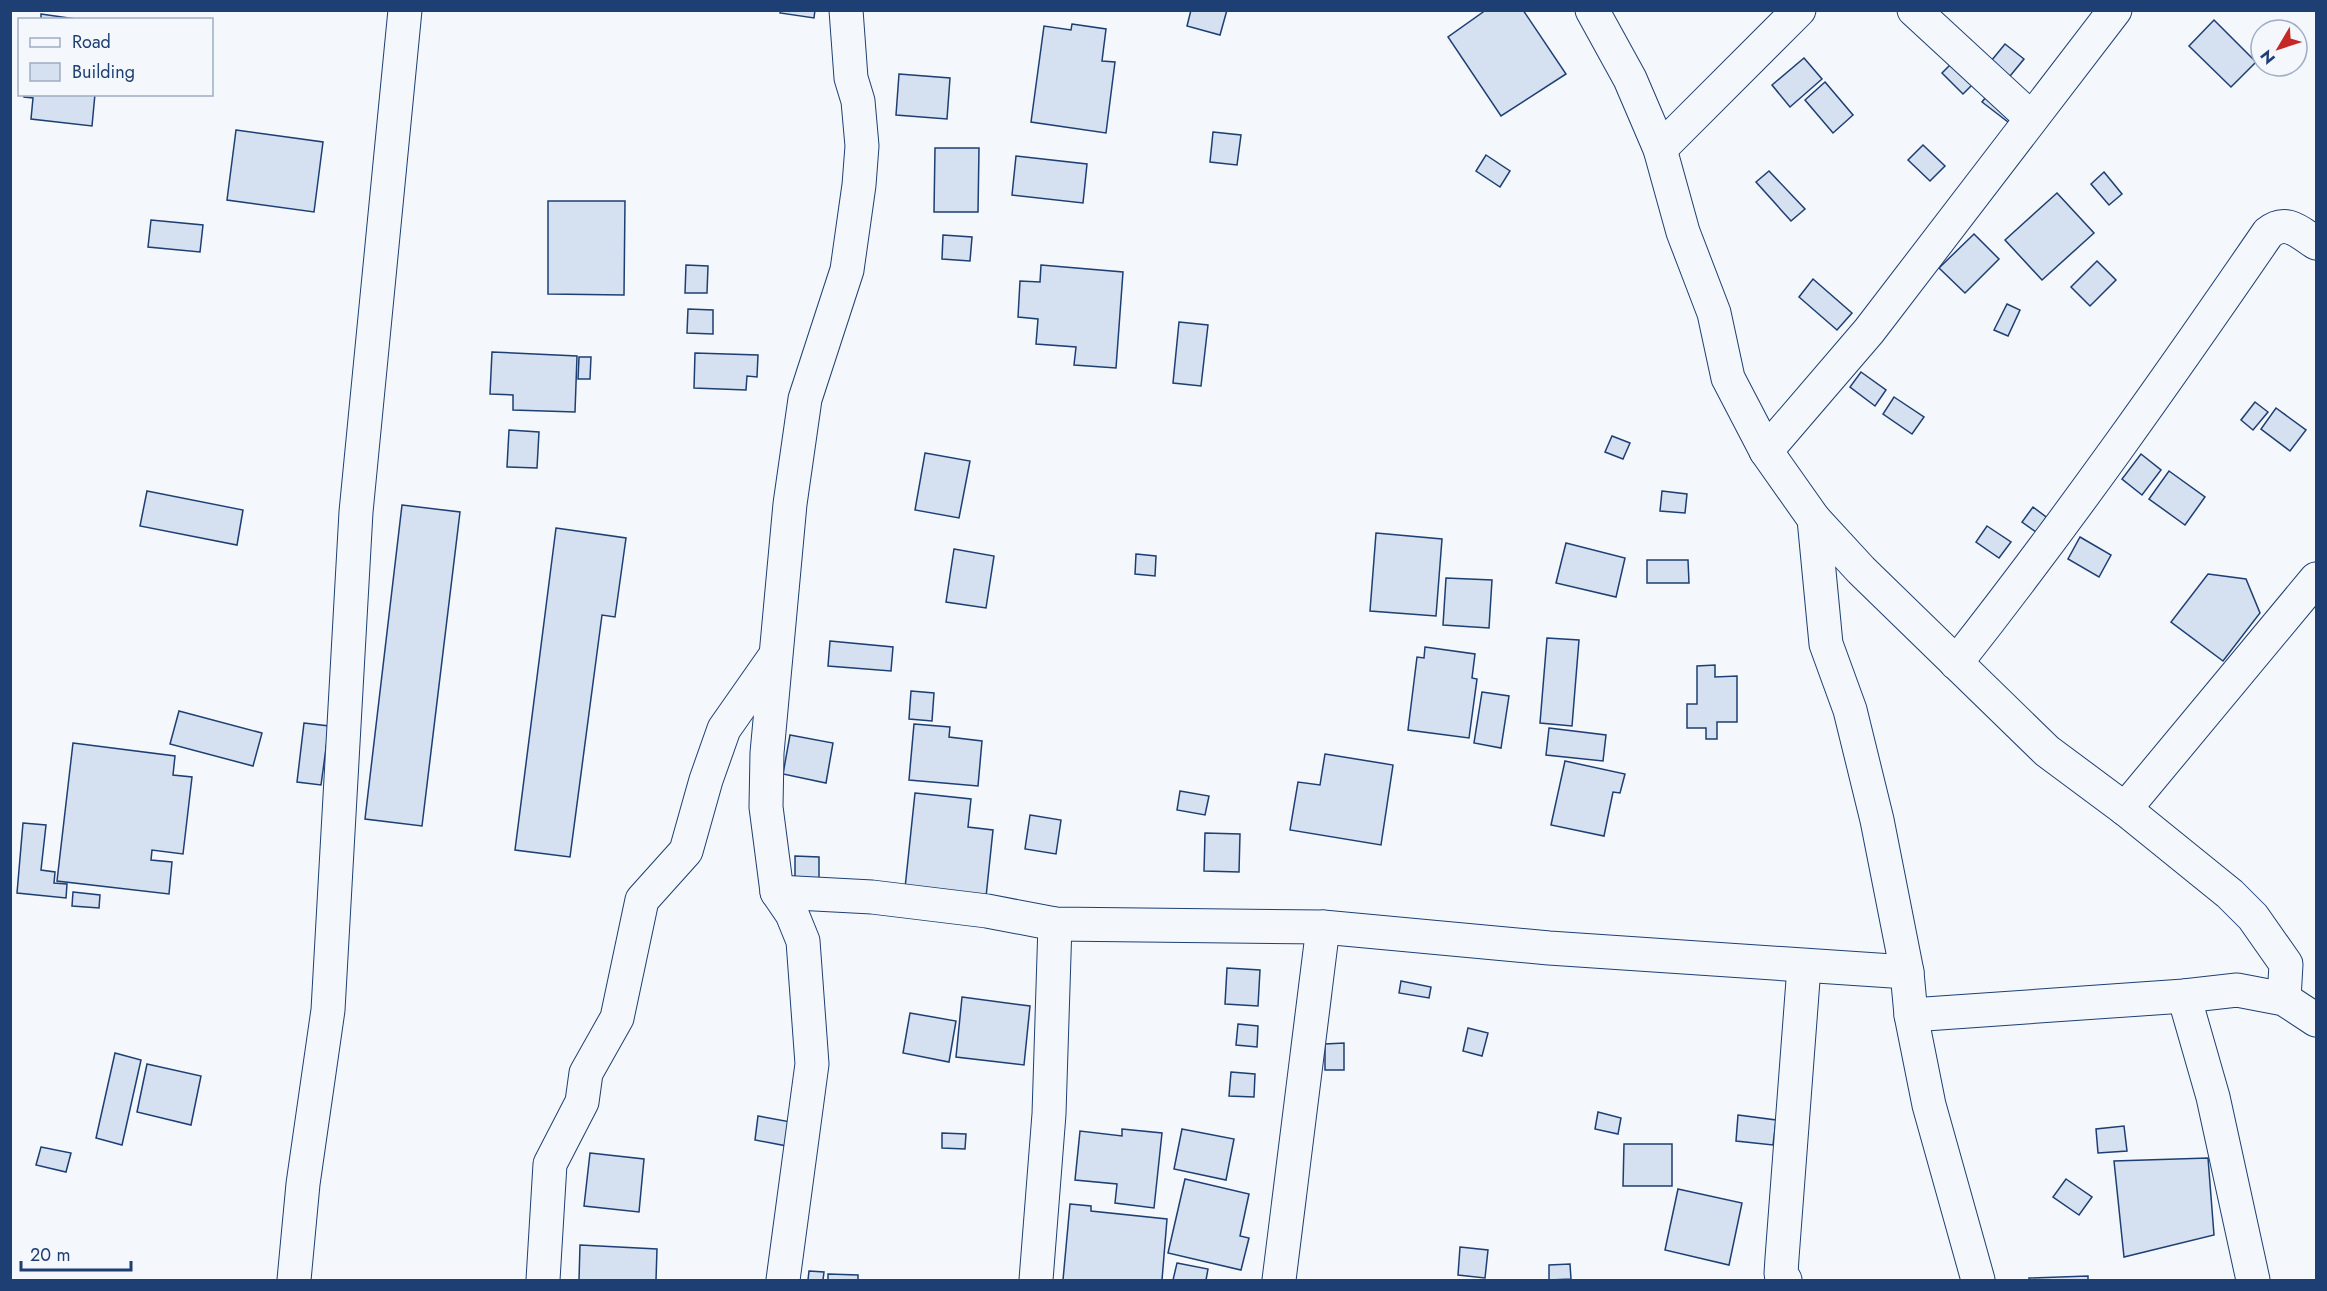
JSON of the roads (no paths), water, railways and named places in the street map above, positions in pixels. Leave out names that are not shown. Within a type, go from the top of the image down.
[{"type":"street","points":[[294,1281],[303,1184],[328,1010],[356,512],[405,10]]},
{"type":"street","points":[[783,1281],[812,1064],[803,942],[792,914],[777,892],[766,807],[766,753],[790,504],[805,399],[847,270],[859,184],[862,146],[858,101],[851,78],[846,10]]},
{"type":"street","points":[[1592,10],[1630,79],[1660,149],[1683,232],[1714,313],[1728,378],[1766,451],[1814,519],[2047,752],[2125,809],[2230,894],[2253,917],[2286,964],[2284,999]]},
{"type":"street","points":[[1660,149],[1799,10]]},
{"type":"street","points":[[1914,10],[2031,118]]},
{"type":"street","points":[[1766,451],[1869,331],[2115,10]]},
{"type":"street","points":[[1956,663],[2051,542],[2151,404],[2268,233],[2277,225],[2288,225],[2316,243]]},
{"type":"street","points":[[1814,519],[1826,644],[1850,711],[1877,820],[1907,972],[1911,1015],[1929,1105],[1978,1281]]},
{"type":"street","points":[[2125,809],[2316,579]]},
{"type":"street","points":[[543,1281],[550,1164],[582,1102],[586,1073],[617,1018],[642,900],[686,851],[706,780],[724,729],[774,657]]},
{"type":"street","points":[[777,892],[872,897],[987,911],[1055,924],[1323,927],[1804,967],[1907,972]]},
{"type":"street","points":[[1036,1281],[1049,1114],[1055,924]]},
{"type":"street","points":[[1279,1281],[1323,927]]},
{"type":"street","points":[[1785,1281],[1781,1274],[1804,967]]},
{"type":"street","points":[[1911,1015],[2184,996],[2237,990],[2284,999],[2316,1020]]},
{"type":"street","points":[[2184,996],[2213,1097],[2253,1281]]}]
